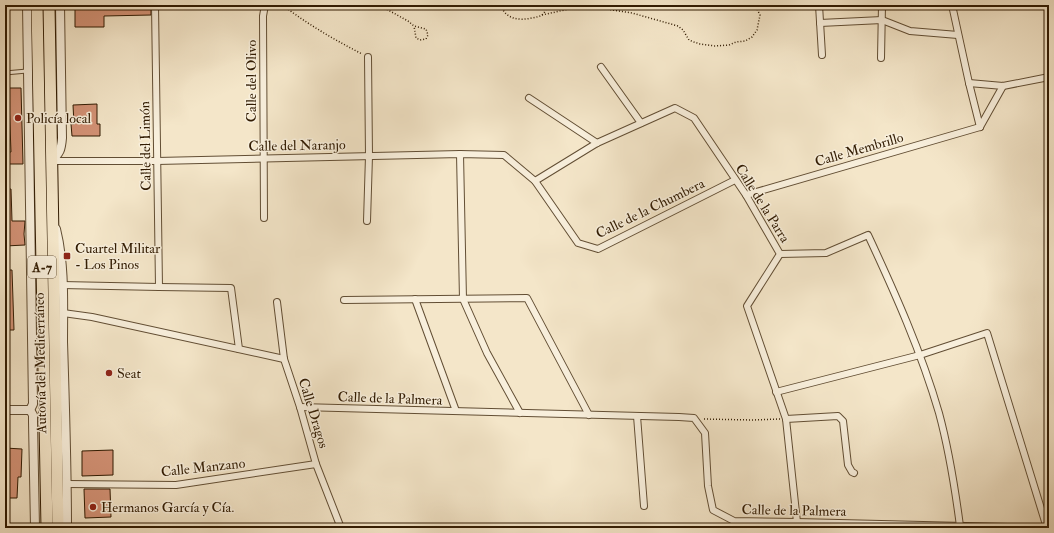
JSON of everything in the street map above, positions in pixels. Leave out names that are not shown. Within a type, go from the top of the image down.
[{"type":"highway","name":"Autovía del Mediterráneo","points":[[37,5],[47,528]]},
{"type":"highway","name":"Autovía del Mediterráneo","points":[[49,5],[58,528]]},
{"type":"street","points":[[27,5],[33,404],[30,410]]},
{"type":"street","points":[[51,161],[58,155],[61,149],[62,138],[60,5]]},
{"type":"street","name":"Calle del Limón","points":[[155,5],[159,287]]},
{"type":"street","name":"Calle del Olivo","points":[[264,218],[263,16],[265,5]]},
{"type":"street","points":[[819,5],[822,55]]},
{"type":"street","points":[[881,58],[882,5]]},
{"type":"street","points":[[952,5],[968,83],[980,127]]},
{"type":"street","points":[[820,23],[882,20],[910,31],[958,35]]},
{"type":"street","points":[[367,221],[369,156],[368,57]]},
{"type":"street","points":[[600,67],[641,123]]},
{"type":"street","points":[[968,83],[1003,86],[1049,77]]},
{"type":"street","points":[[980,127],[1003,86]]},
{"type":"street","points":[[529,98],[597,143]]},
{"type":"street","name":"Calle de la Parra","points":[[534,181],[597,143],[674,108],[694,118],[746,195],[780,254],[747,306],[786,419],[797,522]]},
{"type":"street","name":"Calle Membrillo","points":[[746,195],[980,127]]},
{"type":"street","points":[[460,154],[463,299],[487,353],[520,413]]},
{"type":"street","name":"Calle del Naranjo","points":[[51,161],[158,161],[460,154],[504,155],[534,181]]},
{"type":"street","name":"Calle de la Chumbera","points":[[534,181],[578,243],[598,249],[735,180]]},
{"type":"street","points":[[52,215],[60,248],[62,285],[67,528]]},
{"type":"street","points":[[780,254],[826,253],[868,235],[896,296],[920,355],[939,414],[956,494],[960,526]]},
{"type":"street","points":[[62,285],[231,288],[239,349]]},
{"type":"street","points":[[344,300],[527,298],[590,415]]},
{"type":"street","name":"Calle de la Palmera","points":[[415,299],[456,412]]},
{"type":"street","name":"Calle Dragos","points":[[277,302],[284,359],[300,407],[316,464],[341,528]]},
{"type":"street","points":[[63,313],[92,317],[284,359]]},
{"type":"street","points":[[776,392],[920,355],[987,334],[1047,528]]},
{"type":"street","name":"Calle de la Palmera","points":[[300,407],[694,418],[704,433],[708,486],[713,510],[733,525],[797,522],[1047,528]]},
{"type":"street","points":[[5,410],[30,410]]},
{"type":"street","points":[[30,410],[33,415],[35,528]]},
{"type":"street","points":[[638,416],[644,506]]},
{"type":"street","points":[[786,419],[838,416],[841,418],[843,421],[848,465],[854,473]]},
{"type":"street","name":"Calle Manzano","points":[[67,484],[176,485],[316,464]]},
{"type":"lane","points":[[5,73],[28,71]]},
{"type":"path","points":[[284,5],[303,20],[335,40],[368,57]]},
{"type":"path","points":[[379,5],[408,21],[414,26],[426,29],[428,35],[426,39],[420,40],[416,38],[414,26]]},
{"type":"path","points":[[501,5],[504,12],[516,19],[525,20],[569,9],[587,7],[632,14],[678,26],[689,40],[700,44],[714,46],[728,45],[745,41],[752,37],[757,30],[760,15],[756,5]]},
{"type":"path","points":[[542,15],[545,12],[547,5]]},
{"type":"path","points":[[575,5],[587,7],[590,5]]},
{"type":"path","points":[[694,418],[752,420],[786,419]]},
{"type":"building","points":[[75,5],[151,5],[151,15],[104,16],[104,27],[75,27]]},
{"type":"building","points":[[5,88],[21,88],[23,164],[5,164],[5,152],[11,152],[9,101],[5,101]]},
{"type":"building","points":[[97,104],[97,124],[100,124],[100,136],[72,136],[71,124],[74,124],[73,105]]},
{"type":"building","points":[[5,189],[11,189],[12,221],[25,221],[25,245],[5,246]]},
{"type":"building","points":[[5,270],[12,270],[14,330],[5,330]]},
{"type":"building","points":[[5,448],[22,449],[21,477],[18,477],[17,498],[5,498]]},
{"type":"building","points":[[113,450],[113,475],[82,476],[82,451]]},
{"type":"building","points":[[84,489],[110,489],[111,517],[85,518]]},
{"type":"place","name":"Policía local","points":[[18,118]]},
{"type":"place","name":"Cuartel Militar - Los Pinos","points":[[67,256]]},
{"type":"place","name":"Seat","points":[[109,373]]},
{"type":"place","name":"Hermanos García y Cía.","points":[[93,507]]}]
